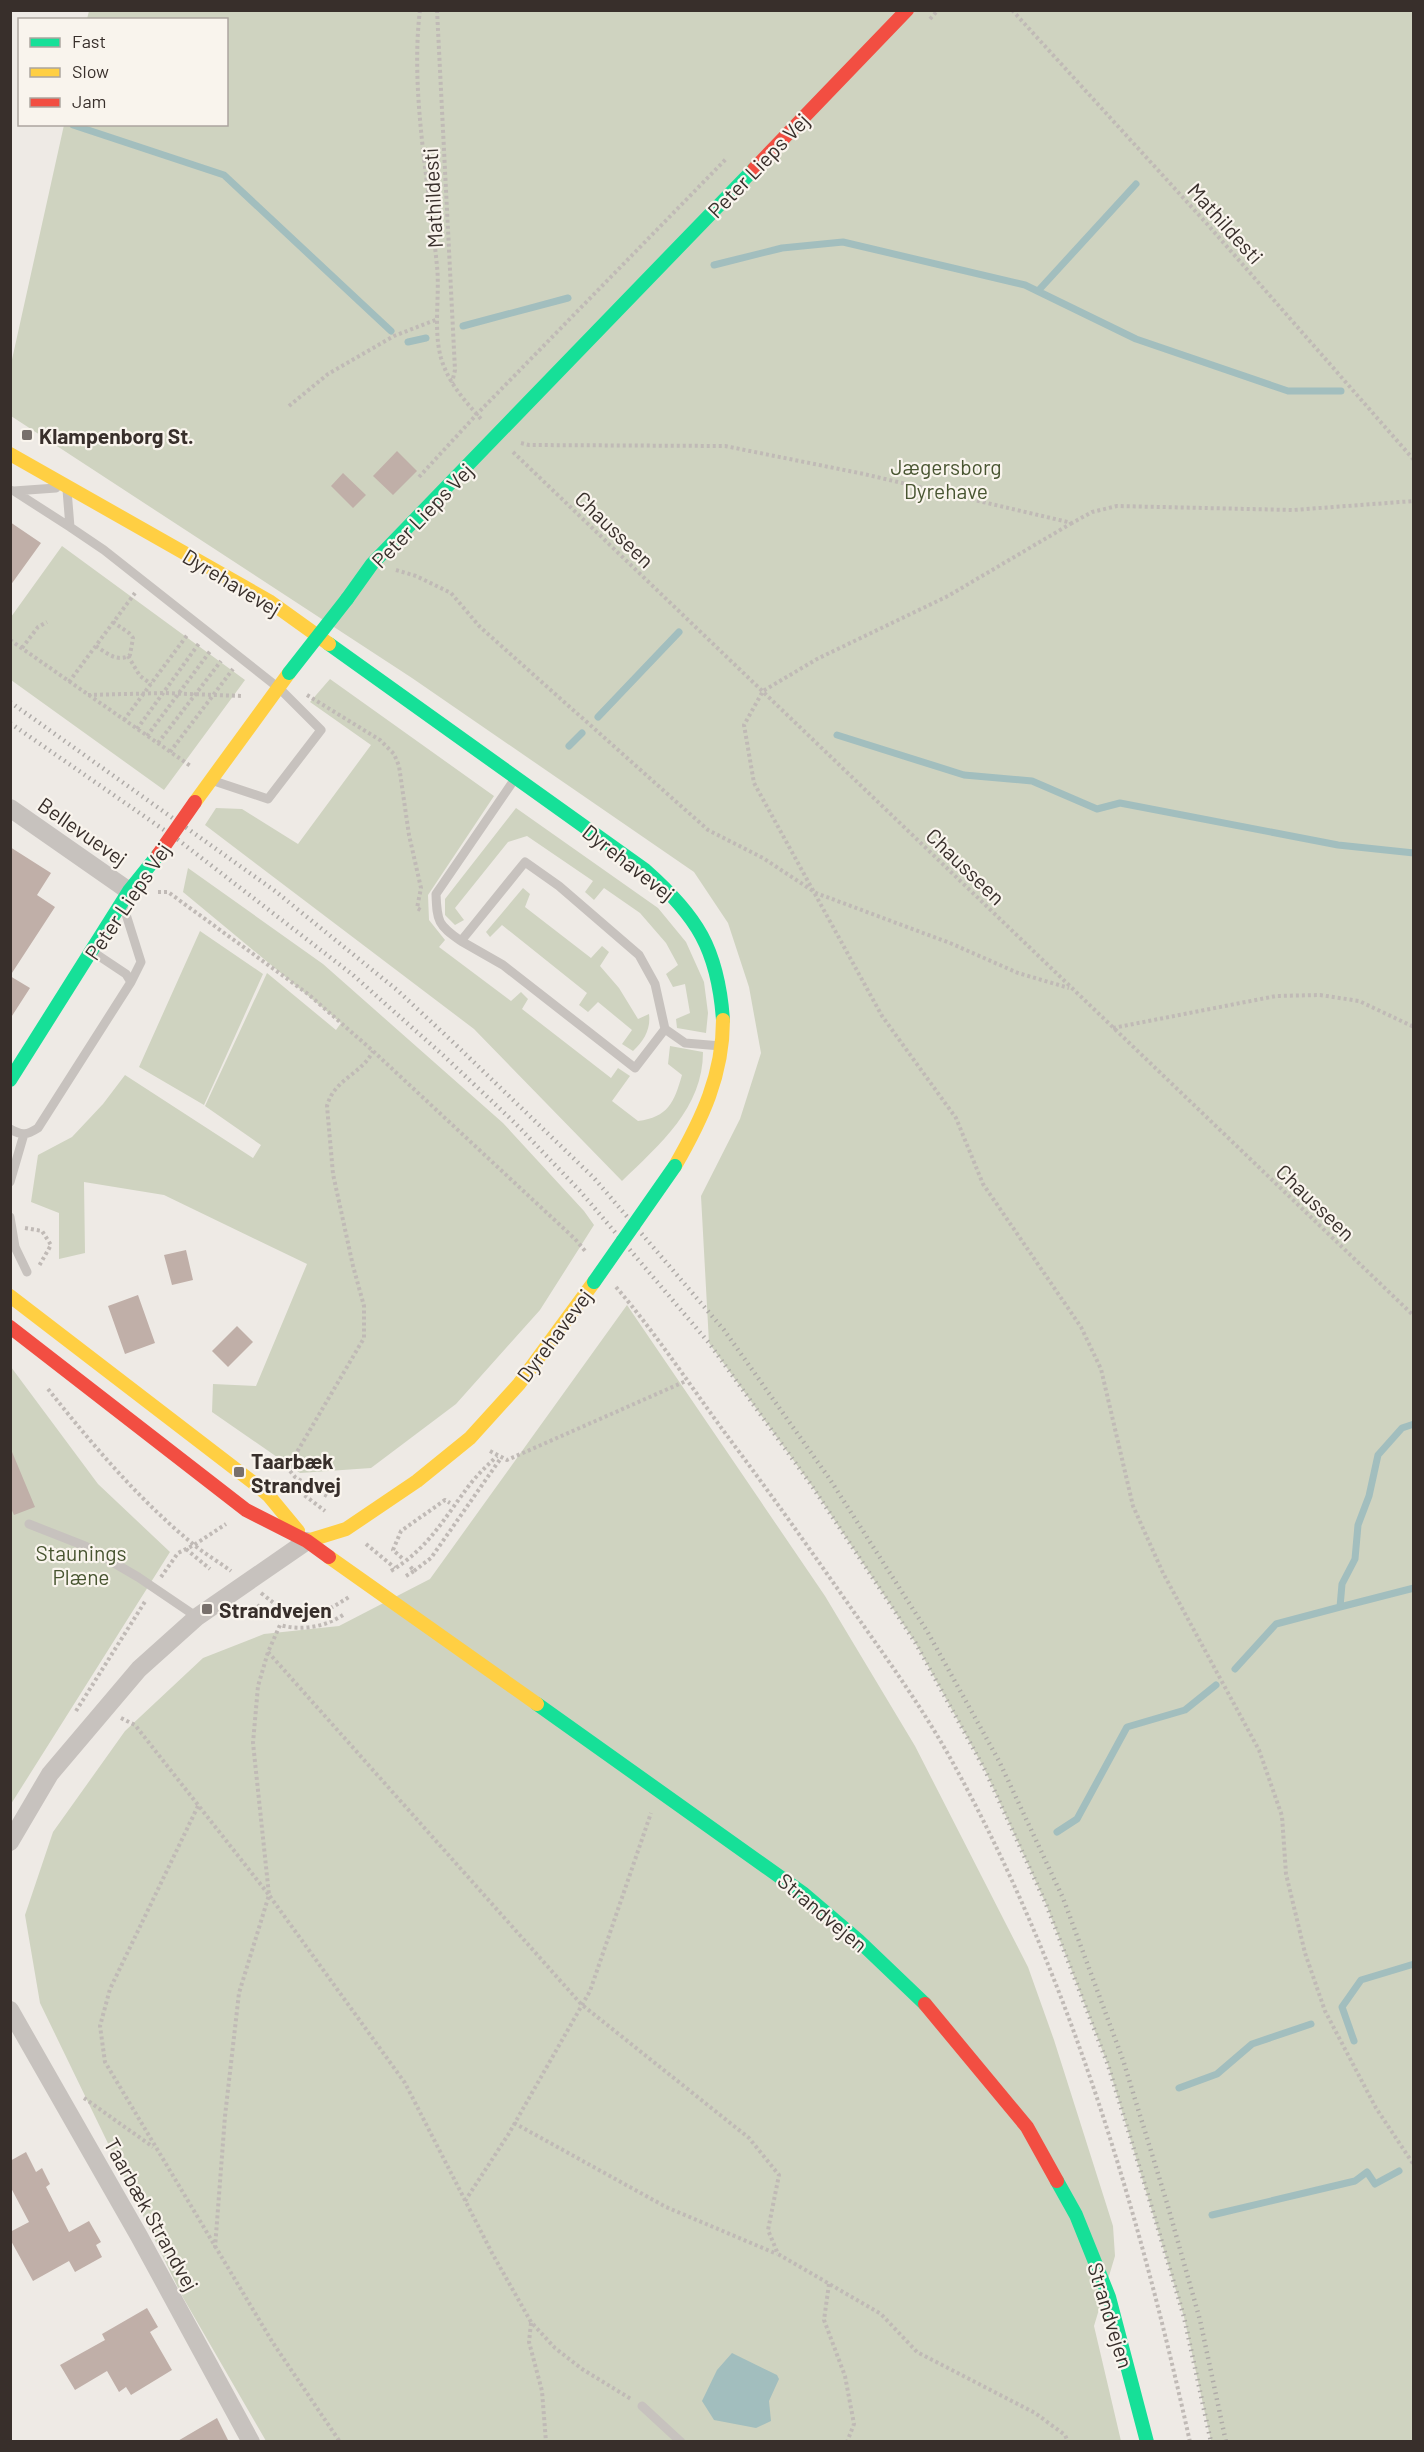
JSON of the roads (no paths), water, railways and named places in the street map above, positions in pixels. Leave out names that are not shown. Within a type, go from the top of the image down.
[{"type":"street","name":"Peter Lieps Vej","points":[[10,1080],[126,897],[277,693],[289,673],[372,564],[498,437],[907,10]]},
{"type":"street","name":"Dyrehavevej","points":[[10,454],[269,601],[645,870],[676,897],[698,927],[716,967],[724,1007],[724,1047],[714,1087],[702,1118],[675,1166],[594,1282],[519,1384],[470,1438],[417,1481],[346,1529],[307,1541]]},
{"type":"street","name":"Bellevuevej","points":[[10,808],[126,897]]},
{"type":"street","name":"Strandvejen","points":[[10,1296],[255,1484],[269,1496],[307,1541]]},
{"type":"street","name":"Strandvejen","points":[[10,1327],[246,1510],[307,1541],[804,1894],[858,1940],[931,2010],[1027,2127],[1076,2215],[1109,2297],[1147,2442]]},
{"type":"street","points":[[10,1842],[50,1774],[139,1669],[197,1617],[307,1541]]},
{"type":"street","name":"Taarbæk Strandvej","points":[[10,2010],[251,2442]]},
{"type":"lane","points":[[12,490],[67,487],[70,527]]},
{"type":"lane","points":[[12,490],[104,550],[241,658],[277,693],[321,730],[268,799],[211,780]]},
{"type":"lane","points":[[516,777],[436,894],[436,916],[441,927],[503,965],[635,1068],[665,1029]]},
{"type":"lane","points":[[461,941],[525,862],[567,893],[639,955],[655,984],[665,1029],[685,1043],[724,1047]]},
{"type":"lane","points":[[10,1129],[27,1135],[38,1128],[131,982],[141,962],[126,897]]},
{"type":"lane","points":[[92,951],[126,974],[131,982]]},
{"type":"lane","points":[[10,1182],[24,1134]]},
{"type":"lane","points":[[10,1216],[15,1247],[27,1272]]},
{"type":"lane","points":[[29,1524],[85,1546],[154,1587],[197,1617]]},
{"type":"lane","points":[[642,2406],[681,2442]]},
{"type":"water","points":[[732,2353],[777,2375],[779,2379],[769,2401],[771,2421],[756,2428],[714,2420],[702,2401],[717,2370]]},
{"type":"waterway","points":[[76,126],[224,175],[391,331]]},
{"type":"waterway","points":[[1038,291],[1136,184]]},
{"type":"waterway","points":[[714,265],[782,248],[843,242],[1025,285],[1136,339],[1288,391],[1341,391]]},
{"type":"waterway","points":[[463,326],[568,298]]},
{"type":"waterway","points":[[408,342],[426,338]]},
{"type":"waterway","points":[[598,717],[679,632]]},
{"type":"waterway","points":[[569,746],[582,733]]},
{"type":"waterway","points":[[837,735],[964,775],[1032,781],[1097,809],[1120,803],[1338,845],[1414,853]]},
{"type":"waterway","points":[[1235,1669],[1276,1624],[1340,1607],[1342,1584],[1355,1559],[1358,1525],[1369,1496],[1378,1455],[1402,1428],[1414,1424]]},
{"type":"waterway","points":[[1340,1607],[1414,1588]]},
{"type":"waterway","points":[[1057,1832],[1077,1819],[1127,1727],[1185,1710],[1216,1685]]},
{"type":"waterway","points":[[1354,2041],[1342,2007],[1361,1980],[1414,1964]]},
{"type":"waterway","points":[[1179,2088],[1217,2074],[1252,2044],[1311,2024]]},
{"type":"waterway","points":[[1212,2215],[1355,2181],[1367,2172],[1375,2184],[1399,2171]]},
{"type":"railway","points":[[10,702],[275,891],[397,990],[455,1044],[594,1178],[724,1330],[829,1478],[927,1631],[999,1761],[1063,1898],[1123,2060],[1167,2203],[1200,2320],[1226,2442]]},
{"type":"railway","points":[[10,723],[177,839],[353,975],[515,1123],[580,1191],[709,1343],[812,1486],[915,1642],[985,1770],[1046,1904],[1108,2065],[1151,2205],[1184,2317],[1211,2442]]},
{"type":"place","name":"Klampenborg St.","points":[[27,435]]},
{"type":"place","name":"Taarbæk Strandvej","points":[[239,1472]]},
{"type":"place","name":"Strandvejen","points":[[207,1609]]},
{"type":"park label","name":"Jægersborg Dyrehave","points":[[946,478]]},
{"type":"park label","name":"Staunings Plæne","points":[[81,1564]]}]
